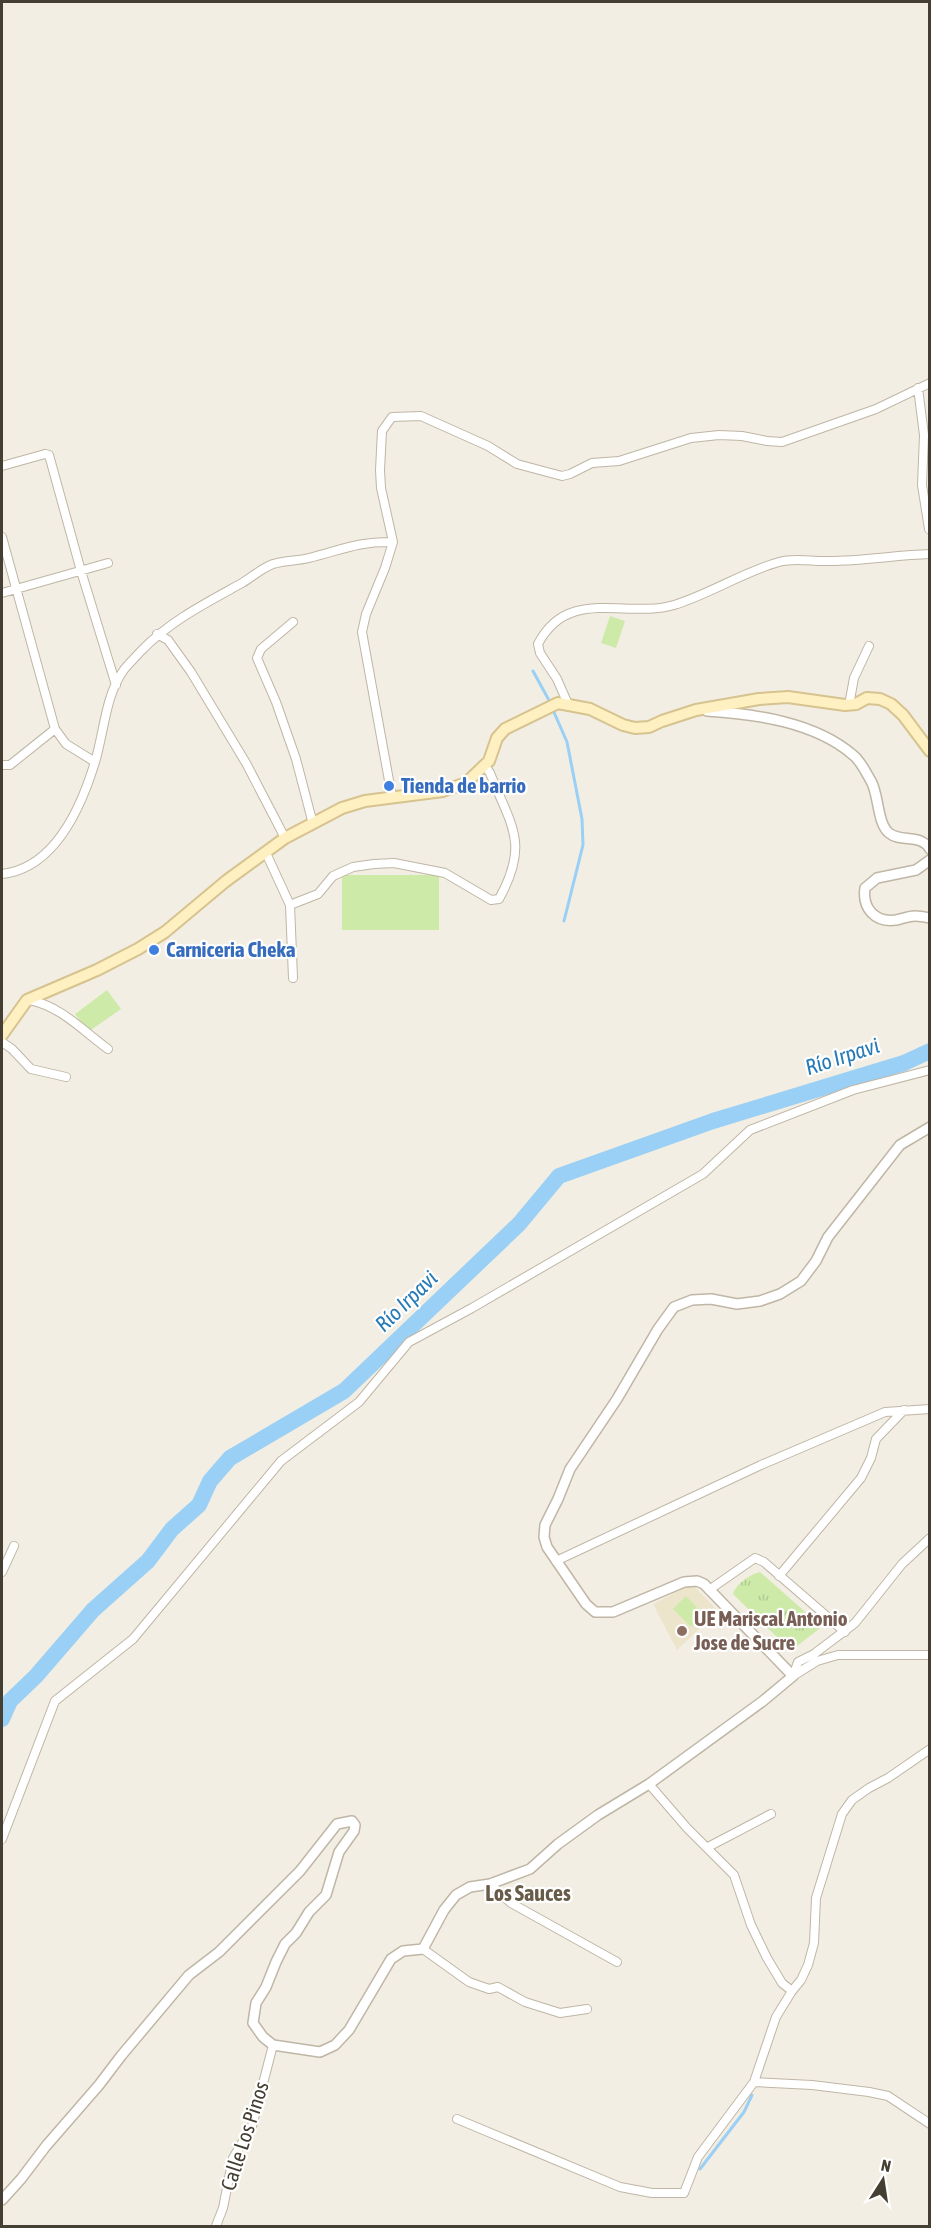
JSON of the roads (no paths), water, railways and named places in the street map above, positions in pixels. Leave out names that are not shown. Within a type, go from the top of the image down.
[{"type":"main road","points":[[2,1035],[27,1000],[138,949],[165,932],[226,881],[285,838],[342,808],[365,801],[443,791],[466,783],[489,761],[497,738],[505,729],[544,709],[563,703],[590,709],[634,728],[649,727],[696,710],[759,699],[788,697],[849,705],[867,698],[880,699],[891,704],[903,715],[930,751]]},
{"type":"street","points":[[392,797],[362,632],[366,614],[386,568],[393,542],[381,488],[380,470],[382,431],[392,417],[421,416],[488,446],[518,464],[562,476],[592,463],[619,461],[691,438],[719,435],[742,436],[782,442],[876,409],[930,383]]},
{"type":"street","points":[[918,388],[924,435],[922,485],[929,529]]},
{"type":"street","points":[[2,466],[45,454],[49,455],[116,685]]},
{"type":"street","points":[[2,537],[55,729],[66,744],[95,762]]},
{"type":"street","points":[[2,874],[28,867],[52,846],[69,825],[95,762],[116,685],[123,671],[157,634],[192,610],[275,564],[308,558],[362,542],[393,542]]},
{"type":"street","points":[[563,703],[557,679],[540,653],[538,644],[549,628],[564,616],[597,607],[654,609],[674,604],[754,569],[786,560],[831,561],[930,554]]},
{"type":"street","points":[[2,593],[108,563]]},
{"type":"street","points":[[293,622],[261,649],[257,658],[276,702],[296,759],[313,824]]},
{"type":"street","points":[[157,634],[168,640],[191,672],[246,763],[285,838]]},
{"type":"street","points":[[849,705],[854,678],[869,646]]},
{"type":"street","points":[[696,710],[761,717],[829,737],[853,754],[860,764],[872,784],[888,832],[896,836],[920,840],[930,849]]},
{"type":"street","points":[[2,765],[10,765],[55,729]]},
{"type":"street","points":[[290,905],[318,894],[333,876],[353,867],[394,863],[445,873],[491,900],[499,899],[515,863],[516,846],[514,828],[485,766]]},
{"type":"street","points":[[266,853],[290,905],[293,978]]},
{"type":"street","points":[[930,860],[916,870],[877,878],[865,888],[863,897],[865,906],[884,920],[916,915],[930,918]]},
{"type":"street","points":[[27,1000],[51,1007],[108,1049]]},
{"type":"street","points":[[2,1042],[12,1048],[31,1069],[66,1077]]},
{"type":"street","points":[[2,1839],[54,1701],[133,1639],[281,1461],[359,1402],[409,1342],[703,1174],[750,1130],[853,1090],[930,1070]]},
{"type":"street","points":[[793,1677],[709,1590],[697,1581],[684,1582],[613,1612],[595,1612],[586,1604],[555,1561],[547,1547],[544,1525],[570,1469],[616,1400],[657,1329],[674,1307],[692,1300],[711,1299],[737,1304],[760,1301],[780,1294],[801,1281],[816,1261],[828,1238],[900,1145],[930,1127]]},
{"type":"street","points":[[555,1561],[761,1465],[885,1412],[930,1409]]},
{"type":"street","points":[[779,1576],[861,1478],[871,1458],[876,1439],[904,1410]]},
{"type":"street","points":[[793,1677],[798,1662],[814,1654],[845,1632],[866,1611],[902,1564],[930,1538]]},
{"type":"street","points":[[2,1572],[14,1546]]},
{"type":"street","points":[[709,1590],[755,1558],[764,1563],[845,1632]]},
{"type":"street","points":[[423,1950],[444,1910],[456,1895],[470,1887],[490,1884],[530,1869],[558,1844],[598,1815],[649,1784],[817,1661],[838,1655],[930,1655]]},
{"type":"street","points":[[457,2119],[620,2187],[652,2193],[684,2193],[698,2157],[754,2082],[776,2017],[801,1980],[808,1965],[814,1943],[816,1898],[842,1814],[852,1800],[930,1749]]},
{"type":"street","points":[[649,1784],[687,1828],[734,1875],[751,1925],[767,1958],[782,1983],[792,1991]]},
{"type":"street","points":[[708,1847],[771,1814]]},
{"type":"street","points":[[2,2200],[189,1975],[219,1952],[300,1871],[337,1824],[352,1821],[355,1825],[354,1831],[339,1852],[326,1895],[309,1912],[296,1933],[285,1944],[256,2003],[253,2023],[263,2037],[273,2045],[320,2052],[335,2045],[350,2030],[391,1959],[403,1952],[423,1950],[469,1982],[489,1989],[498,1987],[525,2002],[560,2013],[588,2008]]},
{"type":"street","points":[[490,1884],[511,1903],[617,1962]]},
{"type":"street","name":"Calle Los Pinos","points":[[216,2226],[223,2208],[233,2158],[252,2127],[273,2045]]},
{"type":"street","points":[[754,2082],[812,2085],[888,2096],[930,2124]]},
{"type":"waterway","points":[[533,671],[551,704]]},
{"type":"waterway","points":[[553,710],[567,742],[582,819],[583,845],[564,921]]},
{"type":"waterway","name":"Río Irpavi","points":[[2,1719],[10,1701],[36,1676],[93,1610],[148,1561],[172,1529],[199,1505],[210,1481],[230,1458],[344,1391],[519,1224],[559,1176],[713,1121],[904,1063],[930,1051]]},
{"type":"waterway","points":[[700,2169],[744,2112],[752,2095]]},
{"type":"place","name":"Tienda de barrio","points":[[389,786]]},
{"type":"place","name":"Carniceria Cheka","points":[[154,950]]},
{"type":"place","name":"UE Mariscal Antonio Jose de Sucre","points":[[682,1631]]},
{"type":"district","name":"Los Sauces","points":[[528,1893]]}]
